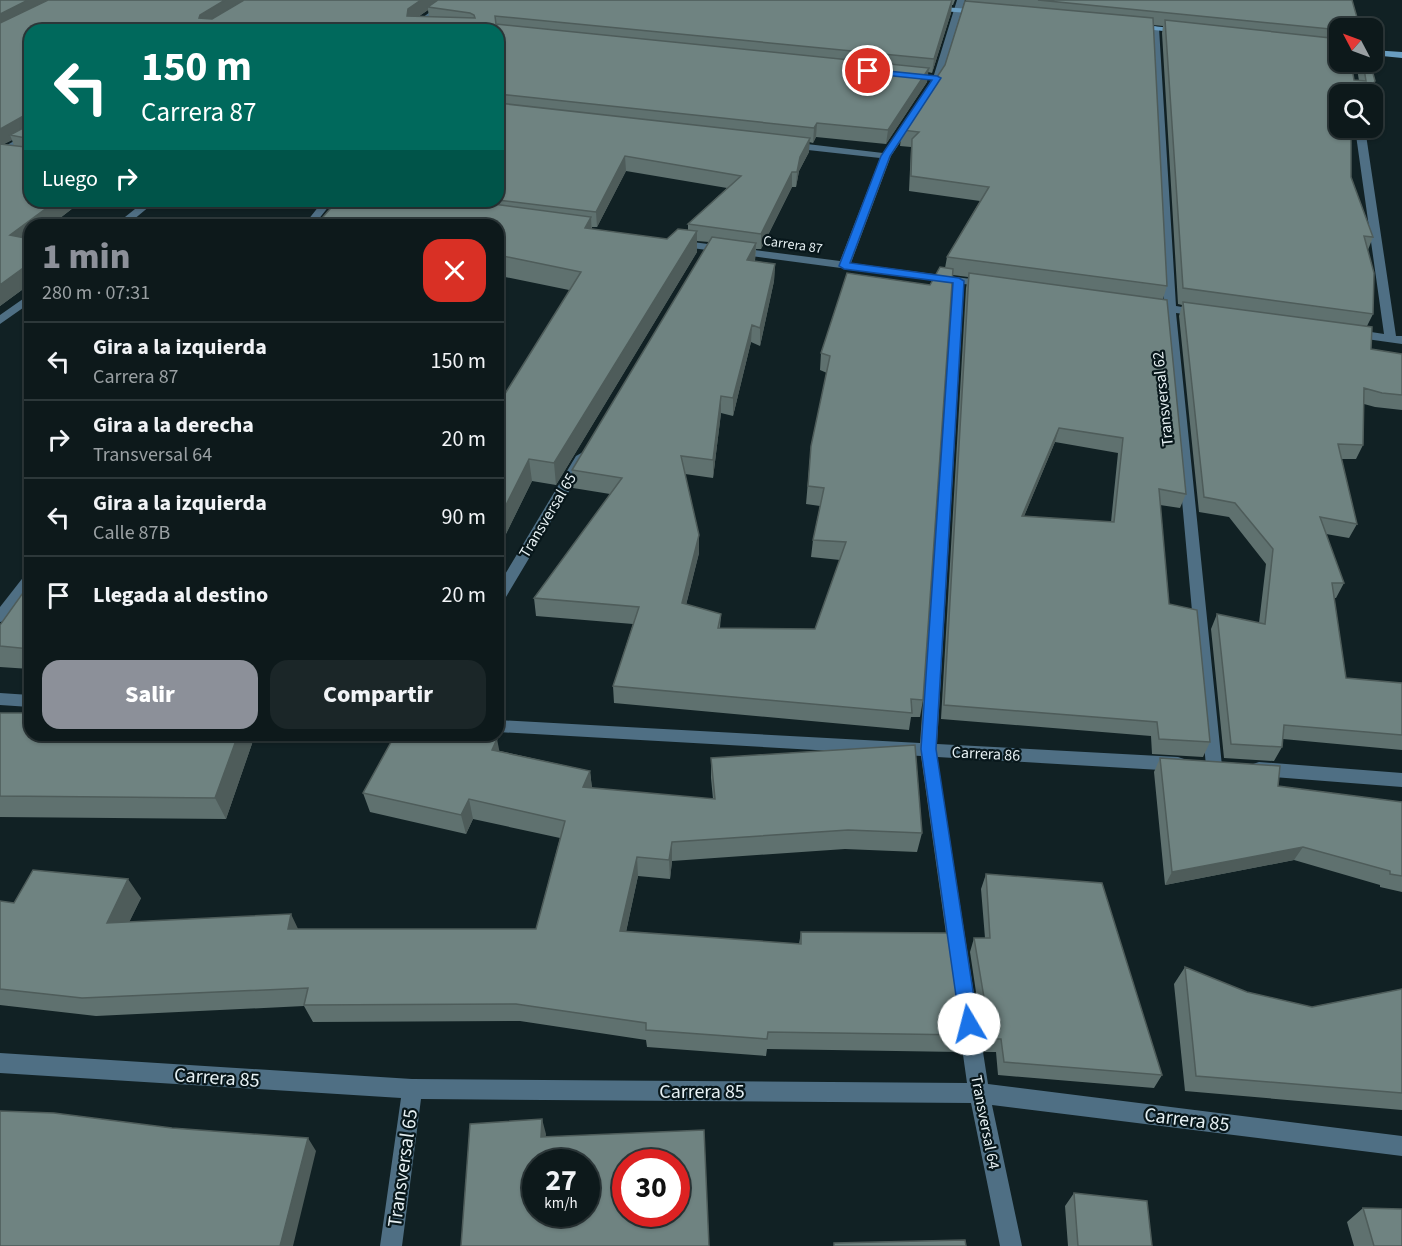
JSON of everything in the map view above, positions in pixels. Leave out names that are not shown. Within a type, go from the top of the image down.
[{"type":"street","points":[[417,24],[451,0]]},
{"type":"street","points":[[924,7],[960,5],[994,14]]},
{"type":"street","points":[[844,266],[886,156],[937,78],[960,5]]},
{"type":"street","points":[[1121,25],[1190,32]]},
{"type":"street","name":"Transversal 62","points":[[1155,28],[1170,309],[1214,766]]},
{"type":"street","points":[[1383,53],[1402,55]]},
{"type":"street","points":[[925,77],[937,78]]},
{"type":"street","points":[[1344,332],[1396,339],[1362,138]]},
{"type":"street","points":[[0,153],[24,139]]},
{"type":"street","points":[[780,144],[886,156]]},
{"type":"street","points":[[0,153],[20,156]]},
{"type":"street","points":[[128,219],[143,207]]},
{"type":"street","points":[[314,219],[323,207]]},
{"type":"street","name":"Carrera 87","points":[[662,241],[705,252],[844,266],[994,285]]},
{"type":"street","name":"Transversal 64","points":[[959,281],[928,749],[980,1093],[1011,1246]]},
{"type":"street","points":[[0,321],[24,302]]},
{"type":"street","points":[[1134,304],[1216,315]]},
{"type":"street","name":"Transversal 65","points":[[504,588],[588,448]]},
{"type":"street","points":[[0,617],[24,587]]},
{"type":"street","points":[[0,699],[24,701]]},
{"type":"street","name":"Carrera 86","points":[[504,726],[1214,766],[1402,780]]},
{"type":"street","name":"Carrera 85","points":[[0,1064],[412,1089],[980,1093],[1402,1146]]},
{"type":"street","name":"Transversal 65","points":[[391,1246],[412,1089]]},
{"type":"building","points":[[0,0],[28,0],[0,14]]},
{"type":"building","points":[[48,0],[225,0],[200,15],[199,18],[212,19],[244,0],[421,0],[408,9],[407,16],[475,18],[470,13],[428,7],[438,0],[952,0],[934,59],[495,16],[496,24],[24,24],[24,116],[0,129],[0,23]]},
{"type":"building","points":[[1038,0],[1352,0],[1357,18],[1329,18],[1329,29]]},
{"type":"building","points":[[965,1],[1153,18],[1167,286],[947,257],[989,187],[911,176],[912,139],[919,132],[902,130],[945,65]]},
{"type":"building","points":[[1165,20],[1329,38],[1329,72],[1353,72],[1354,80],[1366,81],[1365,72],[1373,72],[1375,81],[1373,84],[1329,84],[1329,138],[1351,138],[1351,177],[1373,237],[1364,236],[1374,273],[1373,314],[1183,288]]},
{"type":"building","points":[[504,25],[929,68],[888,130],[817,123],[814,128],[504,95]]},
{"type":"building","points":[[504,104],[810,138],[800,157],[797,172],[792,172],[761,234],[688,224],[741,176],[625,156],[596,212],[504,201]]},
{"type":"building","points":[[24,128],[24,138],[10,135]]},
{"type":"building","points":[[0,144],[24,147],[24,207],[48,207],[32,219],[24,219],[24,225],[10,235],[24,238],[24,267],[0,285]]},
{"type":"building","points":[[504,205],[591,217],[585,228],[667,239],[678,229],[697,231],[554,463],[529,459],[504,509],[504,395],[581,272],[504,256],[504,219],[321,219],[332,207]]},
{"type":"building","points":[[712,237],[756,243],[747,260],[775,264],[760,328],[752,325],[733,398],[721,396],[713,460],[681,456],[699,535],[682,603],[721,614],[718,628],[815,629],[846,542],[813,540],[824,488],[808,486],[811,446],[830,356],[821,353],[847,273],[930,285],[940,267],[953,269],[923,700],[911,699],[912,713],[613,686],[639,607],[534,598],[622,478],[572,470]]},
{"type":"building","points":[[969,273],[1167,300],[1186,494],[1159,489],[1169,604],[1197,610],[1210,742],[1159,739],[1157,722],[944,705]],"holes":[[[1059,428],[1123,438],[1114,522],[1022,516]]]},
{"type":"building","points":[[1183,302],[1372,327],[1371,349],[1402,354],[1402,395],[1364,388],[1363,445],[1338,444],[1357,524],[1320,517],[1344,583],[1332,583],[1346,678],[1402,683],[1402,735],[1284,725],[1282,747],[1231,744],[1217,614],[1265,624],[1273,549],[1235,503],[1204,497]]},
{"type":"building","points":[[24,591],[24,648],[0,646],[0,625]]},
{"type":"building","points":[[0,713],[24,713],[24,741],[236,741],[215,798],[0,796]]},
{"type":"building","points":[[392,741],[496,741],[492,750],[590,771],[583,787],[715,799],[711,758],[915,745],[922,833],[848,830],[672,842],[669,860],[637,857],[620,931],[801,944],[801,932],[952,933],[967,1035],[768,1032],[767,1039],[646,1030],[646,1023],[516,1004],[304,1005],[308,988],[82,998],[0,989],[0,901],[14,903],[33,870],[128,879],[107,923],[291,914],[288,929],[536,929],[565,821],[469,799],[461,815],[363,793]]},
{"type":"building","points":[[1160,758],[1280,766],[1278,786],[1402,802],[1402,876],[1303,847],[1172,872]]},
{"type":"building","points":[[986,874],[1102,883],[1162,1075],[1004,1062],[1001,1039],[991,1039],[974,938],[990,938]]},
{"type":"building","points":[[1185,967],[1247,992],[1312,1007],[1402,989],[1402,1093],[1196,1076]]},
{"type":"building","points":[[0,1111],[54,1113],[172,1128],[308,1138],[280,1246],[0,1246]]},
{"type":"building","points":[[542,1119],[541,1137],[704,1130],[709,1246],[461,1246],[470,1124]]},
{"type":"building","points":[[1074,1193],[1147,1201],[1152,1246],[1078,1246]]},
{"type":"building","points":[[1363,1208],[1402,1209],[1402,1246],[1374,1246]]},
{"type":"building","points":[[965,1240],[966,1246],[834,1246],[834,1243]]},
{"type":"route","points":[[868,71],[937,78],[886,156],[844,266],[959,281],[928,749],[969,1024]]}]
